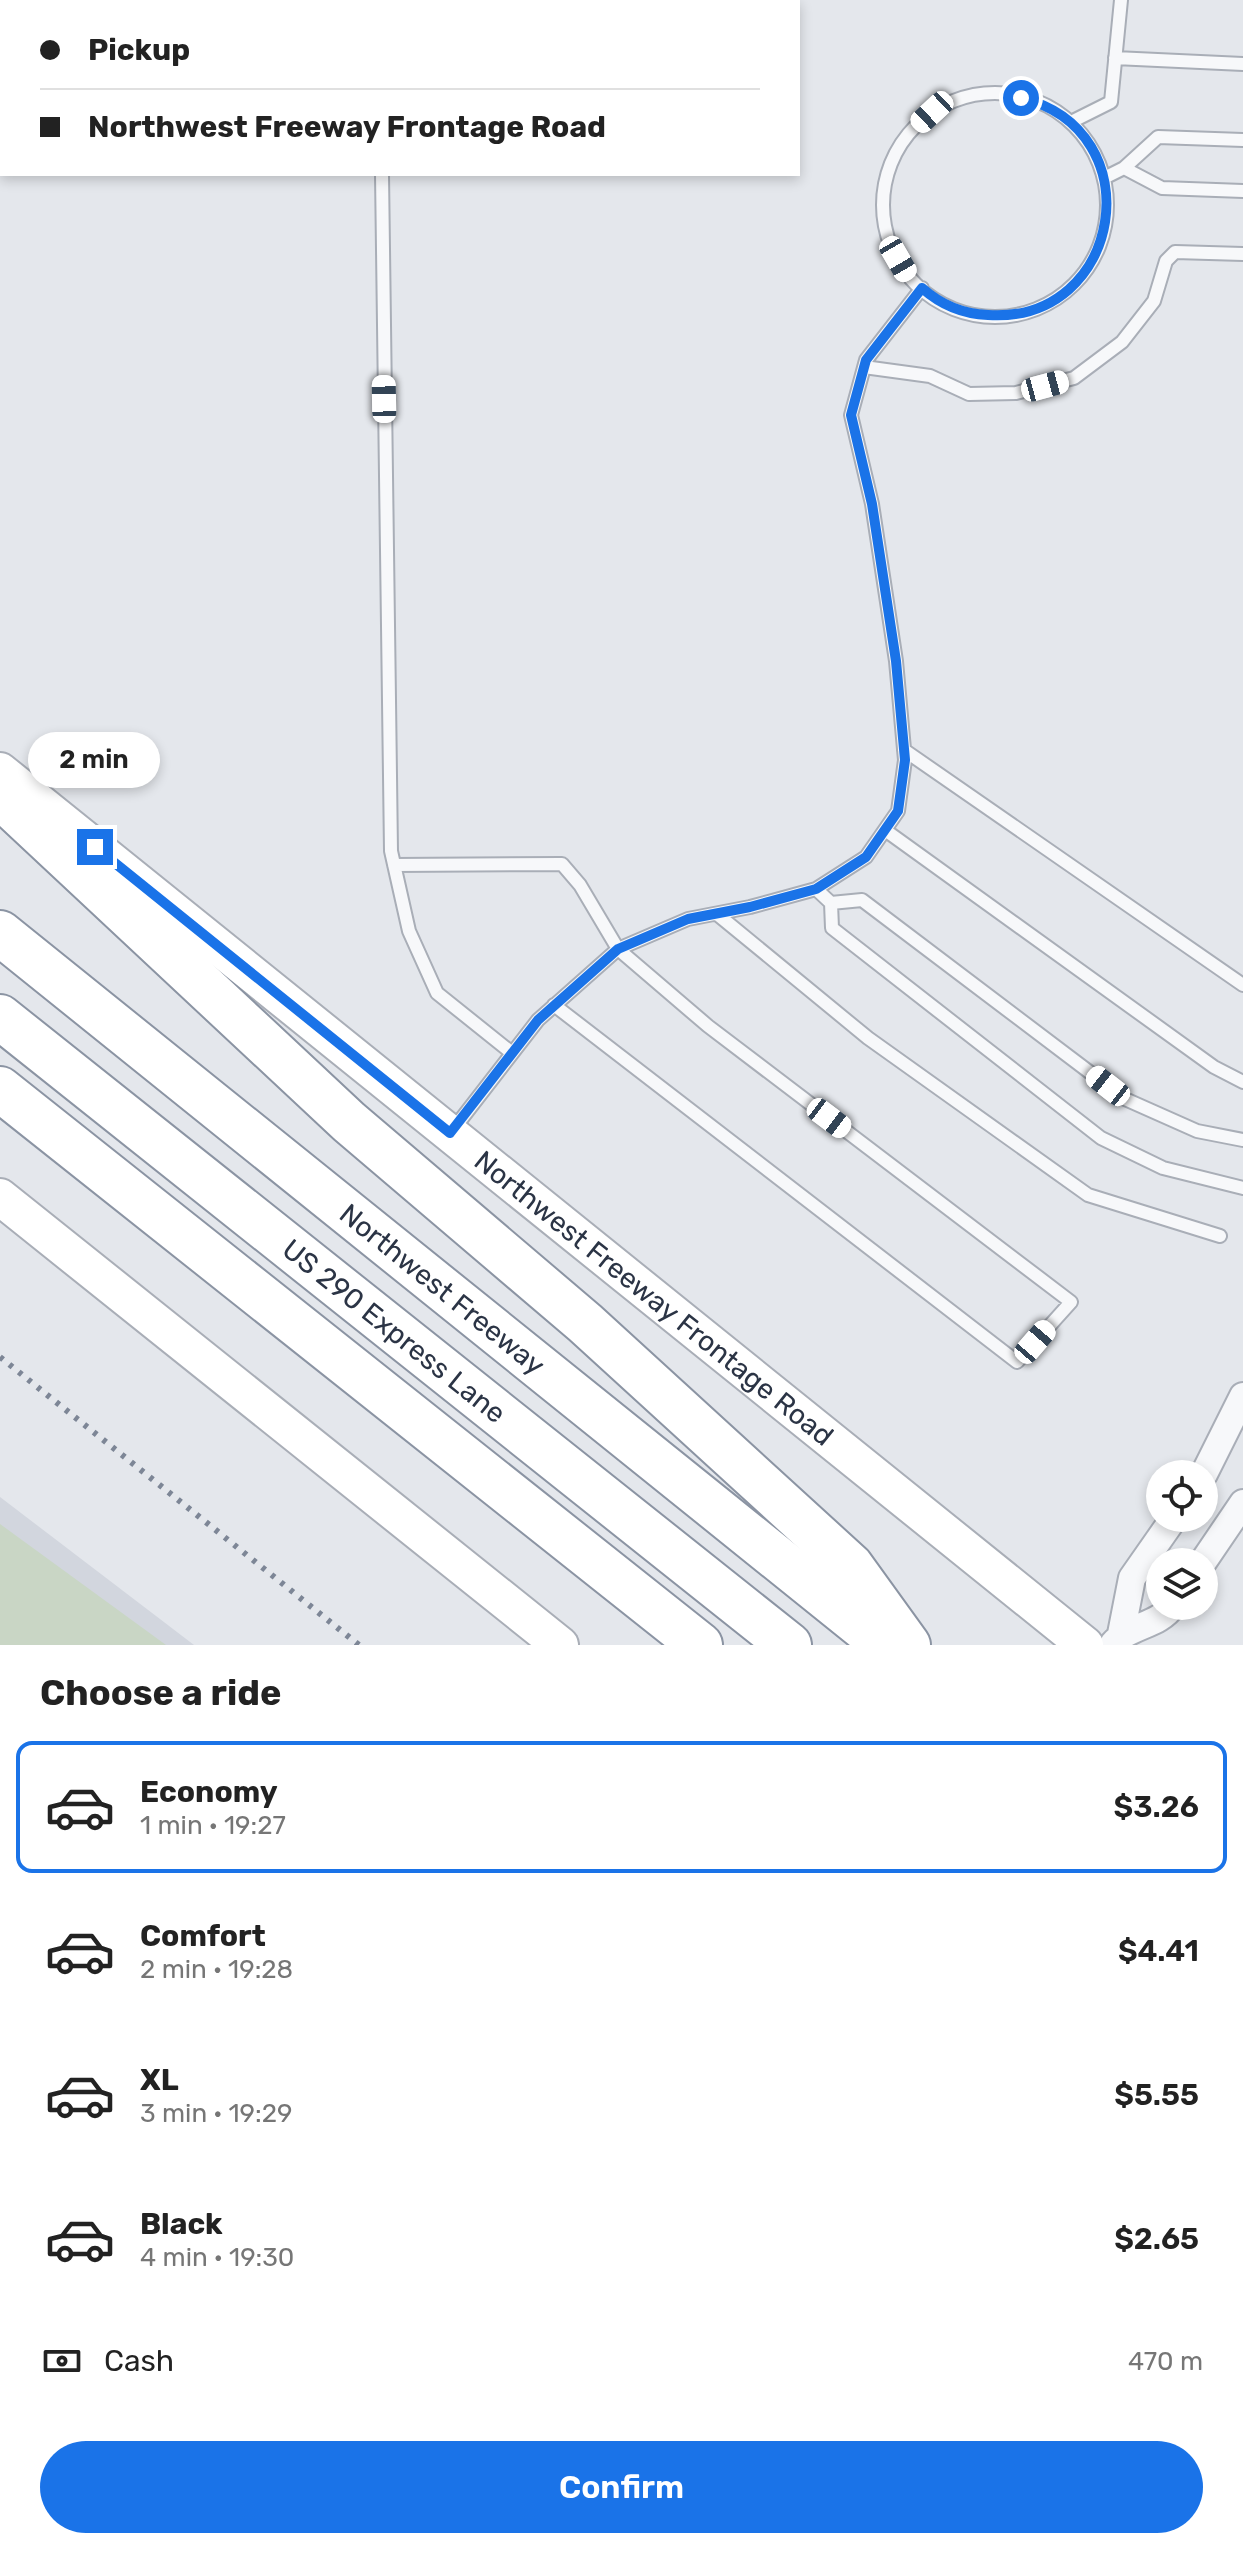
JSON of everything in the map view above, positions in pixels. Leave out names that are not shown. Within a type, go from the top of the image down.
[{"type":"highway","points":[[0,796],[349,1122],[585,1323],[851,1566],[908,1645]]},
{"type":"highway","name":"Northwest Freeway","points":[[0,933],[885,1645]]},
{"type":"highway","name":"US 290 Express Lane","points":[[0,1017],[789,1645]]},
{"type":"highway","points":[[0,1089],[700,1645]]},
{"type":"main road","name":"Northwest Freeway Frontage Road","points":[[0,771],[1085,1645]]},
{"type":"main road","points":[[0,1197],[560,1645]]},
{"type":"street","points":[[1211,1460],[1243,1396]]},
{"type":"street","points":[[1213,1548],[1243,1505]]},
{"type":"street","points":[[1117,1640],[1132,1578],[1164,1532]]},
{"type":"street","points":[[1117,1640],[1155,1620]]},
{"type":"lane","points":[[1071,122],[1111,102],[1121,0]]},
{"type":"lane","points":[[1115,58],[1243,64]]},
{"type":"lane","points":[[1003,93],[1039,102],[1071,122],[1094,150],[1104,178],[1107,222],[1095,257],[1073,286],[1042,307],[1007,317],[970,314],[935,300],[907,275],[889,243],[882,207],[888,170],[905,137],[932,112],[966,96],[1003,93]]},
{"type":"lane","points":[[1104,178],[1124,168],[1158,137],[1243,140]]},
{"type":"lane","points":[[1124,168],[1162,188],[1243,191]]},
{"type":"lane","points":[[382,176],[391,851],[409,931],[437,993],[512,1053]]},
{"type":"lane","points":[[864,367],[930,376],[969,394],[1016,393],[1074,378],[1122,342],[1154,301],[1166,261],[1175,252],[1243,254]]},
{"type":"lane","points":[[450,1133],[538,1020],[618,949],[688,919],[816,889],[866,857],[898,811],[904,750],[896,661],[873,515],[851,415],[866,360],[922,288]]},
{"type":"lane","points":[[904,750],[1243,985]]},
{"type":"lane","points":[[885,830],[1214,1067],[1243,1082]]},
{"type":"lane","points":[[394,865],[562,864],[580,885],[618,949],[708,1026],[1071,1302],[1017,1362],[554,1005]]},
{"type":"lane","points":[[816,889],[831,903],[832,928],[1101,1138],[1163,1168],[1243,1188]]},
{"type":"lane","points":[[831,903],[862,900],[1125,1099],[1197,1131],[1243,1140]]},
{"type":"lane","points":[[717,914],[868,1038],[1088,1195],[1220,1236]]},
{"type":"shaded area","points":[[0,1497],[194,1645],[0,1645]]},
{"type":"green space","points":[[0,1524],[166,1645],[0,1645]]},
{"type":"railway","points":[[0,1357],[359,1645]]},
{"type":"route","points":[[95,847],[450,1133],[538,1020],[618,949],[688,919],[750,907],[816,889],[866,857],[898,811],[905,760],[896,661],[872,504],[851,415],[866,360],[922,288],[935,300],[970,314],[1007,317],[1042,307],[1073,286],[1095,257],[1107,222],[1106,185],[1094,150],[1071,122],[1039,102],[1021,98]]}]
